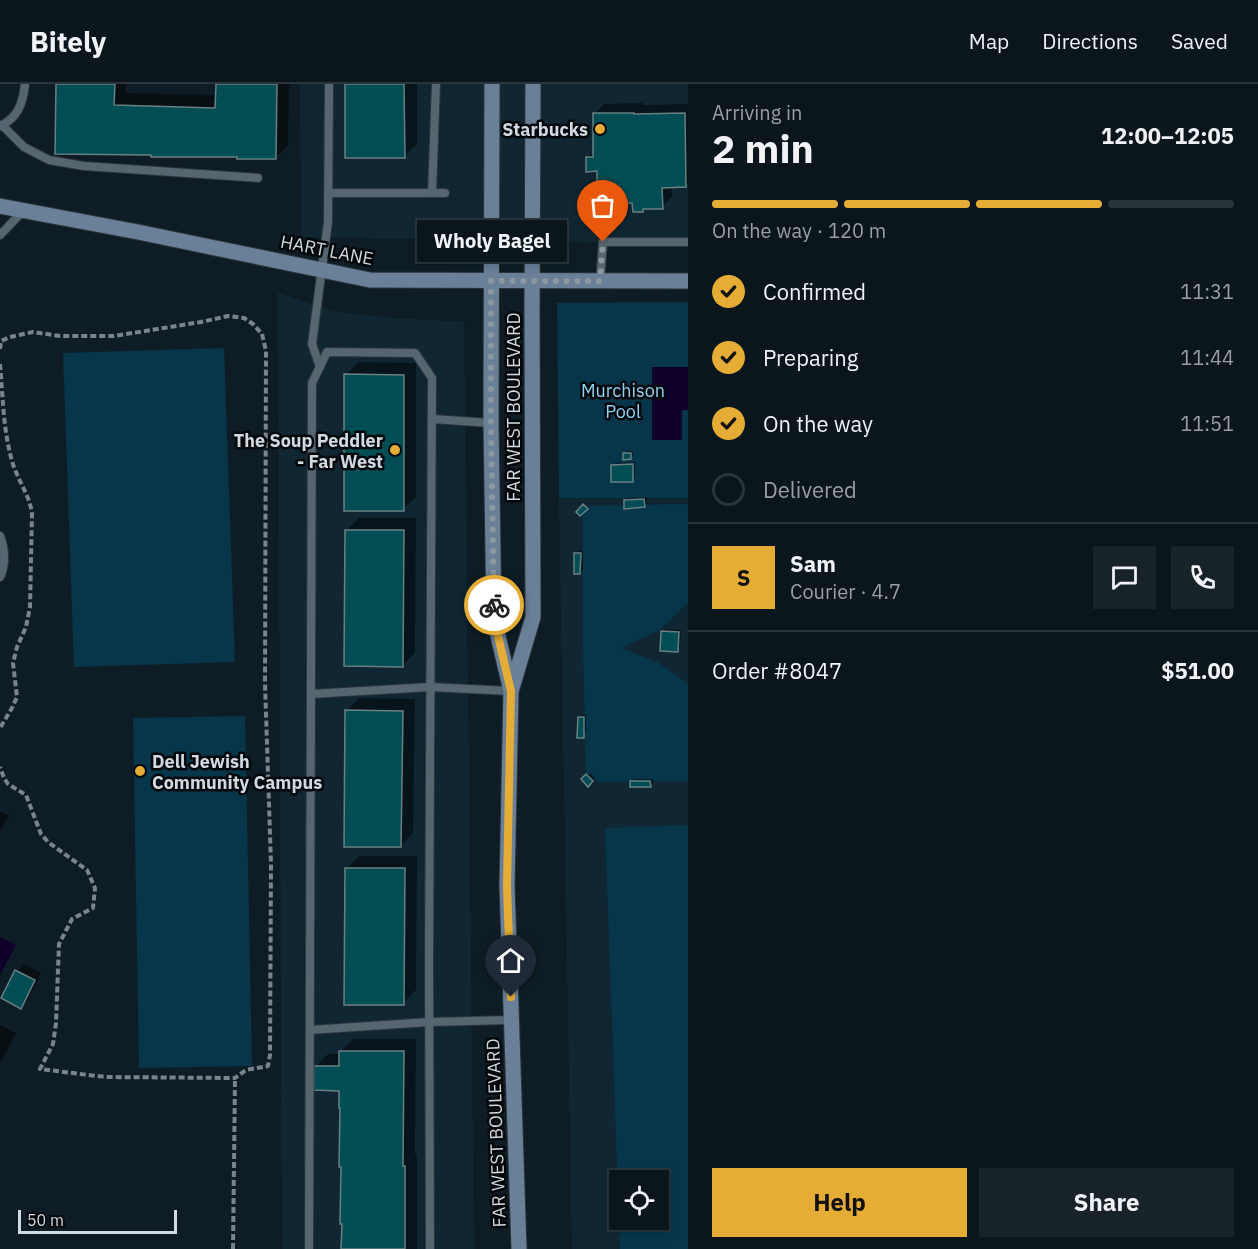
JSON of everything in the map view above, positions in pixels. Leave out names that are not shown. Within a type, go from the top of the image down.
[{"type":"street","name":"FAR WEST BOULEVARD","points":[[492,84],[491,423],[494,619],[511,691],[507,886],[519,1249]]},
{"type":"street","name":"FAR WEST BOULEVARD","points":[[511,691],[533,617],[533,84]]},
{"type":"street","name":"HART LANE","points":[[0,206],[370,280],[688,281]]},
{"type":"lane","points":[[26,84],[21,107],[11,120],[1,125],[24,147],[50,160],[84,166],[258,178]]},
{"type":"lane","points":[[320,367],[312,344],[328,222],[329,84]]},
{"type":"lane","points":[[432,193],[436,84]]},
{"type":"lane","points":[[328,193],[445,193]]},
{"type":"lane","points":[[0,235],[23,211]]},
{"type":"lane","points":[[600,281],[603,242],[688,242]]},
{"type":"lane","points":[[309,1249],[312,382],[327,352],[416,353],[432,378],[430,1249]]},
{"type":"lane","points":[[432,419],[491,423]]},
{"type":"lane","points":[[0,536],[4,547],[4,563],[0,577]]},
{"type":"lane","points":[[311,694],[430,687],[511,691]]},
{"type":"lane","points":[[310,1030],[429,1022],[511,1020]]},
{"type":"path","points":[[0,349],[1,341],[33,332],[60,336],[114,336],[228,316],[244,318],[253,324],[264,339],[266,351],[265,684],[271,864],[270,1055],[268,1066],[246,1070],[235,1078],[105,1077],[40,1069],[53,1044],[59,944],[72,919],[93,908],[95,888],[87,870],[48,842],[41,834],[26,795],[8,784],[0,767]]},
{"type":"path","points":[[233,1249],[235,1078]]},
{"type":"shaded area","points":[[300,84],[688,84],[688,244],[301,237]]},
{"type":"shaded area","points":[[278,293],[332,311],[392,318],[464,322],[474,1249],[282,1249]]},
{"type":"shaded area","points":[[652,367],[688,367],[688,410],[682,410],[682,440],[652,440]]},
{"type":"shaded area","points":[[559,498],[688,498],[688,1249],[572,1249]]},
{"type":"shaded area","points":[[0,937],[16,945],[0,975]]},
{"type":"green space","name":"Murchison Pool","points":[[688,302],[688,498],[559,498],[557,303]]},
{"type":"green space","points":[[224,348],[235,662],[74,667],[63,353]]},
{"type":"green space","points":[[688,504],[688,602],[660,630],[621,648],[659,663],[688,684],[688,781],[598,782],[586,773],[583,516],[589,506]]},
{"type":"green space","points":[[245,716],[252,1066],[139,1068],[133,718]]},
{"type":"green space","points":[[688,825],[688,1249],[620,1249],[619,1230],[669,1230],[669,1170],[617,1170],[605,828]]},
{"type":"building","points":[[56,84],[115,84],[114,105],[215,108],[216,84],[277,84],[276,159],[55,154]]},
{"type":"building","points":[[345,84],[404,84],[405,158],[345,158]]},
{"type":"building","points":[[593,113],[685,113],[686,187],[662,188],[663,209],[643,209],[643,212],[633,212],[632,203],[597,203],[597,171],[586,172],[586,157],[593,157]]},
{"type":"building","points":[[344,374],[404,375],[404,511],[344,511]]},
{"type":"building","points":[[623,453],[631,453],[631,459],[623,460]]},
{"type":"building","points":[[633,464],[633,482],[611,482],[611,465]]},
{"type":"building","points":[[644,499],[645,507],[624,509],[624,500]]},
{"type":"building","points":[[583,504],[588,509],[580,516],[576,512]]},
{"type":"building","points":[[345,530],[404,530],[403,667],[344,666]]},
{"type":"building","points":[[574,553],[581,553],[580,574],[574,574]]},
{"type":"building","points":[[661,631],[679,632],[678,652],[660,651]]},
{"type":"building","points":[[345,710],[403,711],[401,847],[344,847]]},
{"type":"building","points":[[578,717],[584,717],[584,738],[577,738]]},
{"type":"building","points":[[586,774],[593,781],[588,787],[581,779]]},
{"type":"building","points":[[630,781],[650,781],[651,787],[630,787]]},
{"type":"building","points":[[345,868],[405,868],[404,1005],[344,1005]]},
{"type":"building","points":[[15,970],[35,980],[21,1009],[1,998]]},
{"type":"building","points":[[339,1051],[404,1051],[405,1249],[341,1249],[339,1091],[314,1090],[314,1066],[339,1066]]},
{"type":"way so far","points":[[494,605],[491,281],[600,281],[603,242]]},
{"type":"place","name":"Starbucks","points":[[600,129]]},
{"type":"place","name":"Wholy Bagel","points":[[603,242]]},
{"type":"place","name":"The Soup Peddler - Far West","points":[[395,450]]},
{"type":"place","name":"Dell Jewish Community Campus","points":[[140,771]]},
{"type":"route","points":[[494,605],[494,619],[511,691],[507,886],[511,997]]}]
